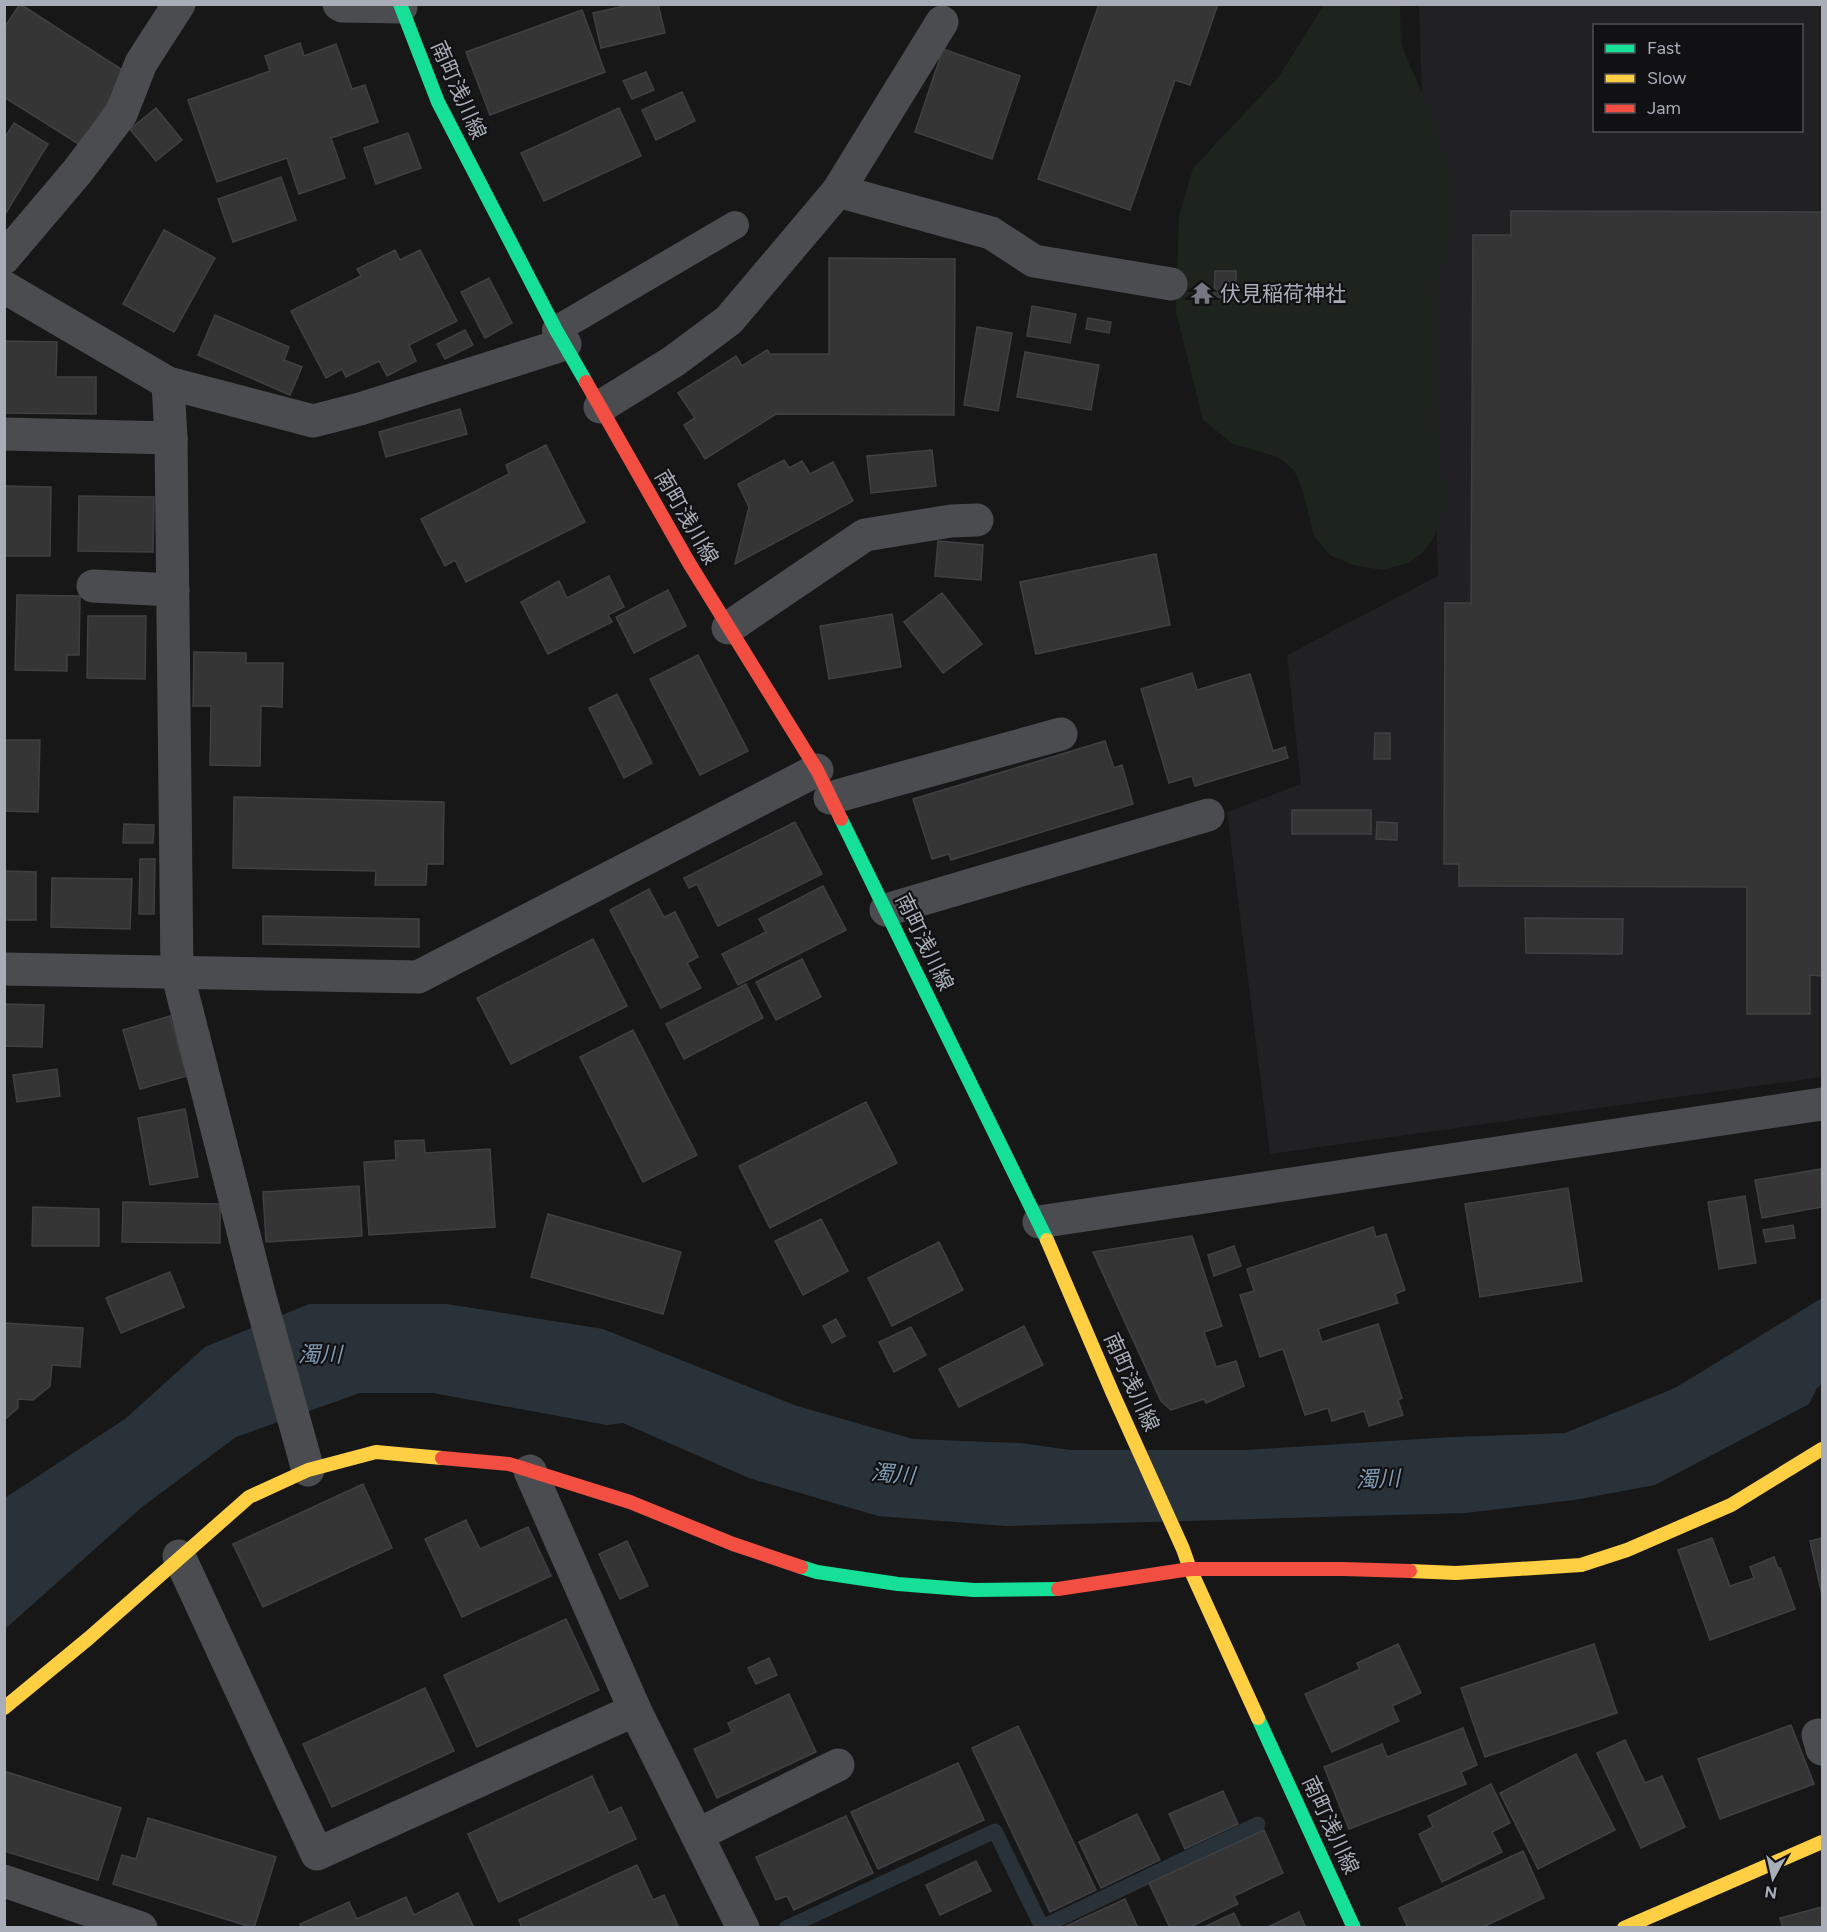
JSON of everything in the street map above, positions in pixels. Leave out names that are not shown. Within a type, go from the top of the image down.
[{"type":"street","points":[[4,258],[77,172],[121,114],[141,63],[179,4]]},
{"type":"street","points":[[339,4],[342,6],[400,6]]},
{"type":"street","name":"南町浅川線","points":[[400,6],[438,102],[561,337],[728,628],[824,784],[1039,1222],[1190,1569],[1354,1928]]},
{"type":"street","points":[[600,407],[674,361],[729,320],[838,191],[942,22]]},
{"type":"street","points":[[838,191],[991,233],[1034,261],[1171,284]]},
{"type":"street","points":[[4,287],[168,383],[314,421],[360,409],[561,337]]},
{"type":"street","points":[[168,383],[171,438],[177,972],[258,1290],[306,1464]]},
{"type":"street","points":[[4,434],[171,438]]},
{"type":"street","points":[[728,628],[865,535],[951,521],[977,520]]},
{"type":"street","points":[[93,586],[173,590]]},
{"type":"street","points":[[4,969],[418,977],[824,784],[1061,734]]},
{"type":"street","points":[[886,910],[1208,815]]},
{"type":"street","points":[[1039,1222],[1822,1104]]},
{"type":"street","points":[[4,1708],[89,1638],[179,1556],[249,1497],[306,1464],[376,1452],[509,1464],[630,1502],[733,1544],[817,1572],[886,1583],[974,1590],[1059,1589],[1190,1569],[1343,1569],[1456,1573],[1581,1565],[1627,1550],[1731,1505],[1822,1449]]},
{"type":"street","points":[[530,1471],[635,1710],[743,1928]]},
{"type":"street","points":[[179,1556],[317,1854],[635,1710]]},
{"type":"street","points":[[697,1835],[838,1765]]},
{"type":"street","points":[[1624,1928],[1822,1842]]},
{"type":"street","points":[[4,1881],[141,1928]]},
{"type":"lane","points":[[561,337],[735,225]]},
{"type":"shaded area","points":[[1324,5],[1400,5],[1401,44],[1429,110],[1448,168],[1452,221],[1440,271],[1433,357],[1444,502],[1439,527],[1422,553],[1408,563],[1382,570],[1353,565],[1330,555],[1314,536],[1303,492],[1294,470],[1278,457],[1233,444],[1203,420],[1176,312],[1179,217],[1193,168],[1278,78]]},
{"type":"shaded area","points":[[1419,5],[1822,5],[1822,1077],[1270,1154],[1227,812],[1301,784],[1287,655],[1438,576]]},
{"type":"water","name":"濁川","points":[[1822,1298],[1822,1384],[1817,1388],[1809,1404],[1655,1485],[1574,1500],[1466,1513],[1006,1526],[878,1516],[749,1478],[623,1423],[607,1425],[433,1393],[360,1393],[236,1437],[142,1507],[5,1629],[5,1498],[125,1419],[205,1347],[309,1304],[447,1304],[603,1329],[797,1406],[913,1439],[1021,1443],[1070,1450],[1245,1450],[1452,1437],[1565,1433],[1675,1388]]},
{"type":"building","points":[[20,4],[127,73],[80,145],[4,97],[4,28]]},
{"type":"building","points":[[633,4],[658,4],[665,33],[601,48],[593,13]]},
{"type":"building","points":[[1099,4],[1218,4],[1190,85],[1175,80],[1130,210],[1038,179]]},
{"type":"building","points":[[582,10],[605,72],[490,115],[466,52]]},
{"type":"building","points":[[300,43],[304,56],[336,44],[352,89],[365,85],[378,122],[331,138],[345,178],[299,194],[287,158],[217,182],[188,100],[270,71],[265,56]]},
{"type":"building","points":[[943,49],[1020,76],[992,159],[915,132]]},
{"type":"building","points":[[646,72],[654,90],[632,99],[623,81]]},
{"type":"building","points":[[682,92],[695,121],[656,140],[642,110]]},
{"type":"building","points":[[156,108],[182,140],[156,161],[130,129]]},
{"type":"building","points":[[619,108],[641,156],[544,201],[521,153]]},
{"type":"building","points":[[14,123],[48,144],[4,216],[4,139]]},
{"type":"building","points":[[408,133],[421,168],[376,184],[364,148]]},
{"type":"building","points":[[281,177],[296,220],[233,242],[218,199]]},
{"type":"building","points":[[1511,211],[1822,212],[1822,976],[1810,975],[1810,1014],[1747,1014],[1747,887],[1459,886],[1459,864],[1444,864],[1445,603],[1471,603],[1473,235],[1511,235]]},
{"type":"building","points":[[164,230],[215,258],[174,332],[123,304]]},
{"type":"building","points":[[395,250],[400,260],[420,250],[457,321],[409,345],[416,361],[387,376],[379,361],[346,377],[342,369],[326,378],[291,311],[361,276],[357,269]]},
{"type":"building","points":[[829,258],[955,259],[954,415],[776,414],[705,459],[684,425],[695,418],[678,393],[736,356],[742,366],[767,350],[770,354],[829,354]]},
{"type":"building","points":[[1215,271],[1236,271],[1236,297],[1214,297]]},
{"type":"building","points":[[489,278],[512,323],[485,338],[461,292]]},
{"type":"building","points":[[1032,306],[1076,314],[1070,343],[1027,336]]},
{"type":"building","points":[[215,315],[289,347],[284,360],[302,367],[290,395],[198,355]]},
{"type":"building","points":[[1088,318],[1111,322],[1109,333],[1086,329]]},
{"type":"building","points":[[977,327],[1012,333],[998,411],[964,405]]},
{"type":"building","points":[[465,330],[473,345],[445,359],[437,344]]},
{"type":"building","points":[[4,341],[57,342],[56,377],[96,377],[96,414],[4,413]]},
{"type":"building","points":[[1025,352],[1099,365],[1091,410],[1017,397]]},
{"type":"building","points":[[460,409],[467,434],[386,457],[379,432]]},
{"type":"building","points":[[546,445],[585,522],[466,582],[455,560],[445,566],[421,519],[509,474],[506,465]]},
{"type":"building","points":[[932,450],[936,486],[871,493],[867,456]]},
{"type":"building","points":[[784,460],[789,468],[802,461],[810,474],[833,462],[853,501],[735,564],[749,507],[738,484]]},
{"type":"building","points":[[4,486],[51,487],[50,556],[4,556]]},
{"type":"building","points":[[79,496],[154,497],[153,552],[78,551]]},
{"type":"building","points":[[938,541],[983,545],[981,580],[935,576]]},
{"type":"building","points":[[1156,554],[1170,625],[1036,654],[1020,582]]},
{"type":"building","points":[[609,576],[624,607],[608,615],[612,622],[548,654],[521,602],[559,581],[567,598]]},
{"type":"building","points":[[668,590],[686,626],[634,653],[616,617]]},
{"type":"building","points":[[942,593],[982,644],[943,673],[904,622]]},
{"type":"building","points":[[17,595],[80,596],[79,655],[67,655],[67,671],[15,670]]},
{"type":"building","points":[[892,614],[901,667],[829,679],[820,626]]},
{"type":"building","points":[[88,616],[146,616],[145,679],[87,678]]},
{"type":"building","points":[[194,652],[246,653],[246,663],[283,663],[282,707],[261,706],[260,766],[210,765],[211,706],[193,706]]},
{"type":"building","points":[[698,655],[748,751],[700,775],[650,679]]},
{"type":"building","points":[[1192,673],[1197,690],[1250,674],[1273,751],[1285,747],[1288,758],[1195,786],[1192,776],[1169,783],[1141,689]]},
{"type":"building","points":[[617,694],[652,763],[624,778],[589,708]]},
{"type":"building","points":[[1375,733],[1390,733],[1390,759],[1374,759]]},
{"type":"building","points":[[4,740],[40,740],[38,812],[4,811]]},
{"type":"building","points":[[1105,741],[1114,768],[1122,765],[1133,804],[951,860],[949,854],[932,859],[913,799]]},
{"type":"building","points":[[234,797],[444,802],[443,864],[427,864],[426,885],[375,885],[376,871],[233,868]]},
{"type":"building","points":[[1292,810],[1371,810],[1371,834],[1292,834]]},
{"type":"building","points":[[795,822],[822,874],[718,926],[697,884],[689,888],[684,878]]},
{"type":"building","points":[[1377,822],[1397,823],[1397,840],[1376,839]]},
{"type":"building","points":[[124,824],[154,825],[153,843],[123,843]]},
{"type":"building","points":[[140,859],[155,859],[154,914],[139,914]]},
{"type":"building","points":[[4,871],[36,872],[36,920],[4,920]]},
{"type":"building","points":[[52,878],[132,879],[130,929],[51,927]]},
{"type":"building","points":[[823,886],[846,930],[738,985],[722,954],[766,932],[759,919]]},
{"type":"building","points":[[649,889],[664,917],[675,912],[698,957],[687,963],[701,988],[661,1008],[610,910]]},
{"type":"building","points":[[263,916],[419,919],[419,947],[263,944]]},
{"type":"building","points":[[1525,918],[1623,919],[1622,954],[1526,953]]},
{"type":"building","points":[[593,939],[627,1006],[511,1064],[477,998]]},
{"type":"building","points":[[802,959],[821,997],[776,1020],[756,982]]},
{"type":"building","points":[[746,984],[763,1018],[684,1059],[666,1024]]},
{"type":"building","points":[[4,1004],[44,1005],[42,1047],[4,1046]]},
{"type":"building","points":[[170,1016],[187,1076],[140,1089],[123,1030]]},
{"type":"building","points":[[633,1030],[697,1155],[643,1182],[580,1057]]},
{"type":"building","points":[[57,1069],[60,1096],[17,1102],[13,1075]]},
{"type":"building","points":[[866,1102],[897,1163],[770,1228],[739,1166]]},
{"type":"building","points":[[185,1109],[198,1177],[150,1185],[138,1118]]},
{"type":"building","points":[[424,1140],[425,1153],[490,1149],[495,1227],[369,1235],[364,1162],[396,1160],[395,1141]]},
{"type":"building","points":[[1821,1169],[1822,1207],[1762,1218],[1755,1180]]},
{"type":"building","points":[[359,1186],[362,1236],[266,1242],[263,1192]]},
{"type":"building","points":[[1568,1188],[1582,1281],[1480,1297],[1465,1204]]},
{"type":"building","points":[[1745,1196],[1756,1263],[1719,1269],[1708,1202]]},
{"type":"building","points":[[123,1202],[220,1204],[220,1243],[122,1242]]},
{"type":"building","points":[[33,1207],[99,1209],[99,1246],[32,1246]]},
{"type":"building","points":[[548,1214],[681,1252],[663,1314],[531,1277]]},
{"type":"building","points":[[821,1219],[848,1271],[803,1295],[775,1241]]},
{"type":"building","points":[[1793,1225],[1795,1238],[1766,1242],[1763,1230]]},
{"type":"building","points":[[1373,1227],[1376,1237],[1386,1234],[1405,1290],[1395,1294],[1398,1303],[1318,1329],[1322,1342],[1378,1324],[1402,1398],[1398,1400],[1403,1415],[1369,1426],[1364,1411],[1332,1421],[1328,1408],[1305,1415],[1283,1349],[1260,1357],[1240,1295],[1254,1291],[1247,1269]]},
{"type":"building","points":[[1192,1236],[1222,1326],[1204,1332],[1216,1367],[1236,1361],[1244,1386],[1206,1403],[1204,1399],[1171,1410],[1161,1401],[1093,1252]]},
{"type":"building","points":[[939,1242],[963,1290],[892,1326],[868,1278]]},
{"type":"building","points":[[1234,1246],[1241,1266],[1214,1276],[1208,1255]]},
{"type":"building","points":[[170,1272],[184,1307],[121,1333],[106,1298]]},
{"type":"building","points":[[836,1319],[845,1336],[832,1343],[823,1326]]},
{"type":"building","points":[[4,1323],[83,1328],[80,1367],[52,1365],[50,1386],[33,1400],[18,1399],[18,1408],[4,1420]]},
{"type":"building","points":[[1024,1326],[1043,1365],[959,1407],[939,1369]]},
{"type":"building","points":[[911,1327],[926,1355],[894,1372],[879,1342]]},
{"type":"building","points":[[363,1484],[392,1548],[263,1607],[233,1544]]},
{"type":"building","points":[[466,1520],[480,1549],[528,1527],[551,1576],[462,1617],[425,1539]]},
{"type":"building","points":[[1712,1538],[1730,1586],[1754,1578],[1750,1567],[1774,1557],[1795,1609],[1710,1640],[1678,1550]]},
{"type":"building","points":[[1822,1538],[1822,1595],[1810,1541]]},
{"type":"building","points":[[627,1541],[648,1586],[620,1599],[599,1554]]},
{"type":"building","points":[[566,1619],[599,1690],[477,1747],[444,1675]]},
{"type":"building","points":[[1398,1644],[1421,1693],[1392,1706],[1399,1721],[1332,1752],[1305,1694],[1360,1669],[1357,1663]]},
{"type":"building","points":[[1594,1644],[1617,1713],[1485,1757],[1461,1688]]},
{"type":"building","points":[[769,1658],[777,1675],[756,1684],[748,1668]]},
{"type":"building","points":[[425,1688],[454,1751],[332,1807],[303,1744]]},
{"type":"building","points":[[789,1694],[816,1752],[717,1798],[694,1749],[732,1732],[728,1723]]},
{"type":"building","points":[[1791,1725],[1814,1784],[1720,1819],[1698,1759]]},
{"type":"building","points":[[1018,1726],[1096,1890],[1050,1912],[972,1748]]},
{"type":"building","points":[[1463,1728],[1477,1765],[1461,1772],[1466,1784],[1349,1829],[1324,1767],[1382,1744],[1387,1757]]},
{"type":"building","points":[[1625,1740],[1645,1783],[1662,1776],[1685,1827],[1641,1848],[1597,1753]]},
{"type":"building","points":[[1576,1754],[1615,1830],[1538,1869],[1500,1793]]},
{"type":"building","points":[[958,1763],[984,1820],[878,1869],[851,1812]]},
{"type":"building","points":[[4,1771],[121,1808],[98,1880],[4,1851]]},
{"type":"building","points":[[592,1776],[609,1813],[621,1807],[636,1839],[499,1902],[468,1834]]},
{"type":"building","points":[[1491,1784],[1510,1823],[1492,1832],[1502,1852],[1442,1882],[1419,1834],[1433,1827],[1428,1816]]},
{"type":"building","points":[[1223,1791],[1238,1824],[1185,1849],[1169,1814]]},
{"type":"building","points":[[1137,1814],[1160,1860],[1101,1888],[1079,1842]]},
{"type":"building","points":[[846,1816],[873,1873],[794,1910],[787,1896],[776,1900],[756,1857]]},
{"type":"building","points":[[148,1818],[276,1857],[254,1928],[113,1884],[122,1855],[136,1859]]},
{"type":"building","points":[[1264,1830],[1283,1873],[1234,1896],[1238,1904],[1188,1928],[1170,1928],[1149,1883]]},
{"type":"building","points":[[1523,1851],[1544,1898],[1481,1928],[1408,1928],[1399,1908]]},
{"type":"building","points":[[976,1861],[991,1891],[940,1915],[926,1885]]},
{"type":"building","points":[[637,1865],[653,1900],[664,1895],[679,1928],[522,1928],[519,1920]]},
{"type":"building","points":[[458,1893],[474,1928],[302,1928],[300,1924],[349,1902],[357,1919],[406,1897],[414,1915]]},
{"type":"building","points":[[1125,1899],[1138,1928],[1062,1928]]},
{"type":"building","points":[[1822,1907],[1822,1928],[1783,1928],[1780,1918]]},
{"type":"building","points":[[1299,1912],[1306,1928],[1266,1928]]},
{"type":"building","points":[[1234,1913],[1241,1928],[1202,1928]]},
{"type":"waterway","points":[[786,1928],[995,1831],[1042,1927],[1258,1824]]},
{"type":"traffic: fast","points":[[400,4],[438,102],[556,330],[586,382]]},
{"type":"traffic: fast","points":[[841,819],[1047,1240]]},
{"type":"traffic: fast","points":[[801,1567],[817,1572],[898,1584],[974,1590],[1058,1589]]},
{"type":"traffic: fast","points":[[1258,1718],[1354,1928]]},
{"type":"traffic: slow","points":[[1047,1240],[1190,1569],[1258,1718]]},
{"type":"traffic: slow","points":[[1410,1571],[1456,1573],[1581,1565],[1627,1550],[1731,1505],[1822,1449]]},
{"type":"traffic: slow","points":[[4,1708],[89,1638],[249,1497],[308,1470],[376,1452],[442,1458]]},
{"type":"traffic: slow","points":[[1624,1928],[1822,1842]]},
{"type":"traffic: jam","points":[[586,382],[689,563],[817,770],[841,819]]},
{"type":"traffic: jam","points":[[442,1458],[509,1464],[630,1502],[733,1544],[801,1567]]},
{"type":"traffic: jam","points":[[1058,1589],[1190,1569],[1410,1571]]},
{"type":"place","name":"伏見稲荷神社","points":[[1202,293]]}]
